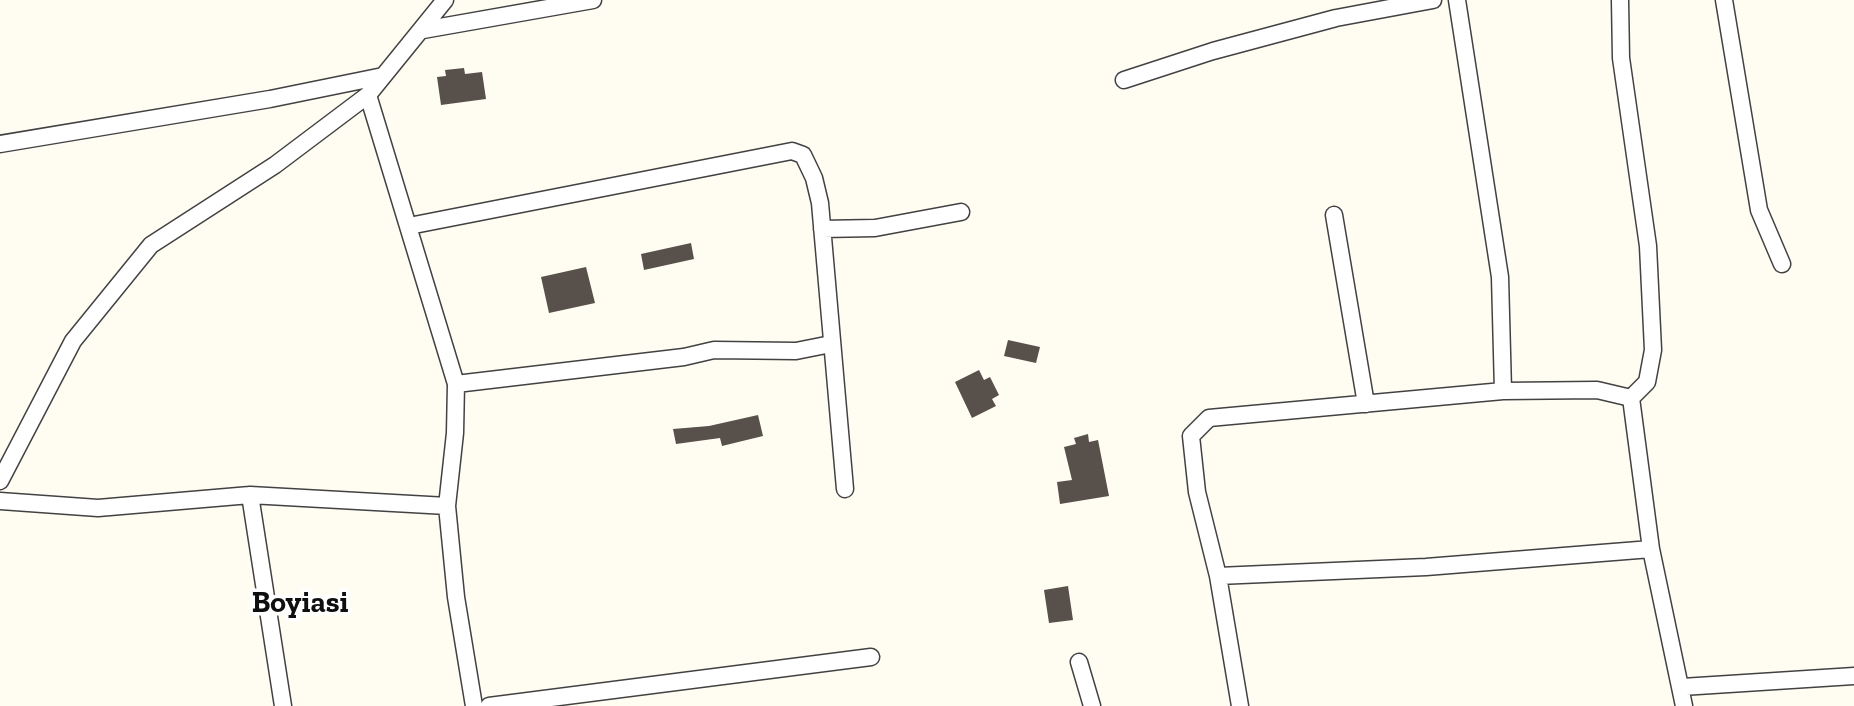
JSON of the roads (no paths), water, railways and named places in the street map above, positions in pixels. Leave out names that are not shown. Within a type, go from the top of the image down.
[{"type":"street","points":[[0,481],[6,453],[73,341],[151,245],[304,145],[368,95],[445,0]]},
{"type":"street","points":[[423,30],[593,0]]},
{"type":"street","points":[[1124,80],[1213,51],[1336,18],[1433,0]]},
{"type":"street","points":[[1457,0],[1500,278],[1503,391]]},
{"type":"street","points":[[1620,0],[1621,58],[1648,246],[1653,350],[1647,382],[1631,398]]},
{"type":"street","points":[[1724,0],[1759,210],[1782,264]]},
{"type":"street","points":[[0,144],[270,99],[383,75]]},
{"type":"street","points":[[368,95],[456,384],[455,433],[447,506],[456,597],[474,706]]},
{"type":"street","points":[[409,226],[792,151],[803,155],[814,178],[822,229],[845,489]]},
{"type":"street","points":[[822,229],[875,228],[961,212]]},
{"type":"street","points":[[1334,215],[1366,404]]},
{"type":"street","points":[[456,384],[684,357],[714,350],[796,351],[831,344]]},
{"type":"street","points":[[1240,706],[1218,576],[1197,492],[1191,436],[1198,425],[1209,418],[1503,391],[1598,390],[1631,398]]},
{"type":"street","points":[[1631,398],[1651,549],[1684,706]]},
{"type":"street","points":[[0,501],[41,507],[97,508],[250,495],[447,506]]},
{"type":"street","points":[[250,495],[283,706]]},
{"type":"street","points":[[1218,576],[1426,567],[1651,549]]},
{"type":"street","points":[[489,706],[871,657]]},
{"type":"street","points":[[1079,662],[1092,706]]},
{"type":"street","points":[[1682,687],[1854,676]]},
{"type":"district","name":"Boyiasi","points":[[300,603]]}]
